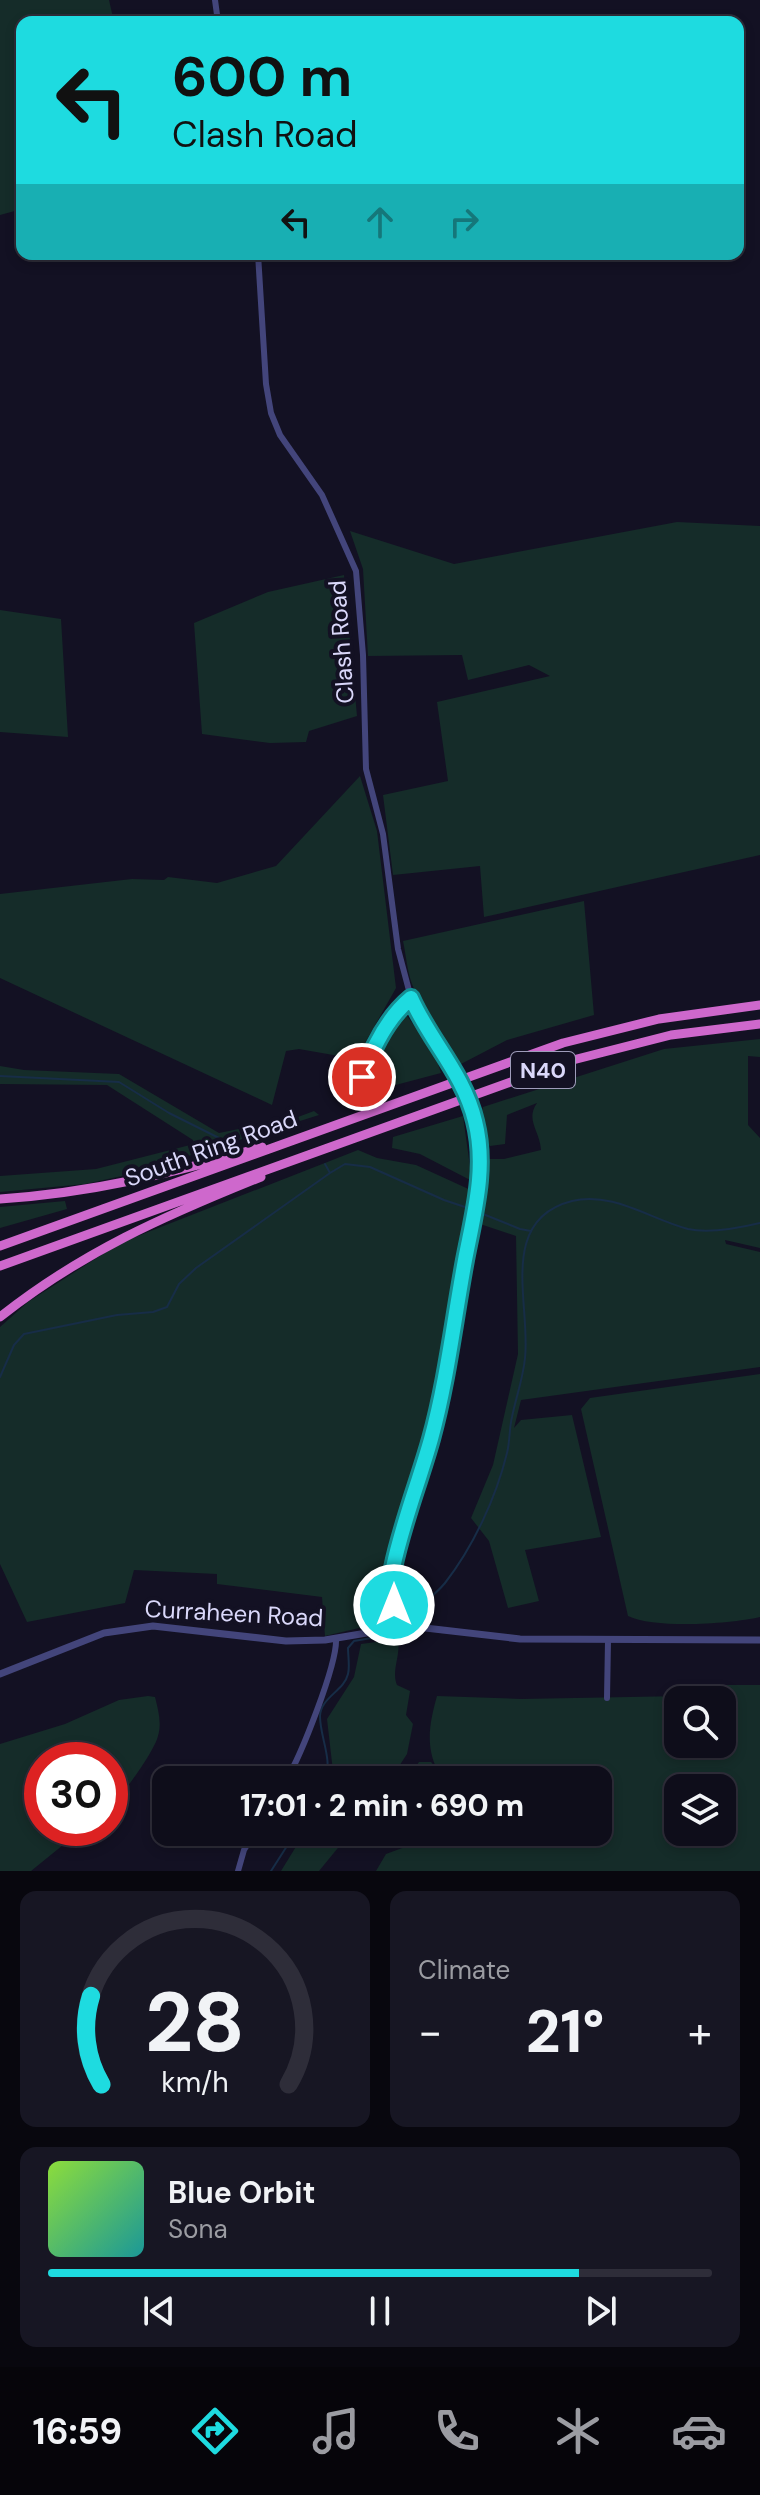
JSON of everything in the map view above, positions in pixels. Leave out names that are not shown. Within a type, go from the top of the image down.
[{"type":"highway","name":"South Ring Road","points":[[0,1246],[591,1035],[689,1013],[760,1005]]},
{"type":"highway","name":"South Ring Road","points":[[333,1146],[609,1049],[671,1035],[760,1024]]},
{"type":"highway","points":[[0,1199],[134,1182],[330,1126]]},
{"type":"highway","points":[[0,1317],[61,1272],[108,1244],[333,1146]]},
{"type":"highway","name":"N40","points":[[0,1266],[333,1146]]},
{"type":"street","name":"Clash Road","points":[[258,260],[266,384],[271,413],[280,435],[322,495],[356,571],[363,655],[366,769],[383,834],[398,949],[411,998],[465,1090],[476,1122],[480,1152],[477,1200],[431,1437],[393,1568],[391,1581],[396,1626]]},
{"type":"street","points":[[361,1088],[366,1065],[391,1019],[398,1008],[411,998]]},
{"type":"street","name":"Curraheen Road","points":[[0,1674],[104,1633],[153,1626],[286,1641],[336,1638],[396,1626],[483,1636],[608,1641],[760,1640]]},
{"type":"street","points":[[295,1766],[327,1680],[336,1638]]},
{"type":"street","points":[[607,1698],[608,1641]]},
{"type":"street","points":[[238,1871],[246,1846]]},
{"type":"green space","points":[[0,0],[109,0],[113,16],[16,16],[16,211],[0,215]]},
{"type":"green space","points":[[677,522],[760,526],[760,855],[484,917],[480,866],[393,875],[383,795],[448,781],[437,702],[550,676],[529,665],[468,680],[462,655],[368,656],[363,569],[350,531],[454,564]]},
{"type":"green space","points":[[344,575],[357,716],[309,731],[306,742],[270,743],[202,734],[194,623],[268,592]]},
{"type":"green space","points":[[0,610],[61,619],[68,737],[0,732]]},
{"type":"green space","points":[[360,776],[377,831],[396,988],[356,1059],[299,1049],[286,1051],[272,1105],[0,978],[0,894],[132,879],[164,880],[168,877],[217,883],[276,866]]},
{"type":"green space","points":[[584,901],[594,1015],[507,1040],[461,1064],[428,1015],[412,984],[403,941]]},
{"type":"green space","points":[[405,1013],[435,1055],[441,1073],[388,1087],[382,1073],[365,1079]]},
{"type":"green space","points":[[760,1039],[760,1057],[748,1056],[748,1125],[760,1138],[760,1248],[725,1240],[726,1244],[760,1252],[760,1367],[521,1400],[514,1428],[521,1420],[572,1415],[601,1537],[525,1550],[539,1601],[508,1608],[489,1541],[471,1518],[493,1465],[518,1354],[516,1236],[477,1223],[483,1162],[541,1150],[532,1115],[537,1103],[507,1115],[505,1144],[490,1146],[484,1141],[480,1120],[483,1107],[664,1049]]},
{"type":"green space","points":[[0,1066],[119,1074],[219,1133],[314,1111],[319,1115],[131,1174],[85,1184],[0,1192],[0,1176],[96,1169],[194,1144],[193,1140],[107,1085],[0,1084]]},
{"type":"green space","points":[[463,1116],[472,1181],[420,1154],[392,1148],[393,1137]]},
{"type":"green space","points":[[358,1150],[377,1158],[416,1165],[475,1192],[437,1394],[397,1520],[382,1579],[389,1621],[325,1636],[322,1597],[217,1584],[217,1574],[134,1570],[125,1603],[27,1622],[0,1564],[0,1327],[28,1302],[120,1243]]},
{"type":"green space","points":[[65,1201],[67,1209],[0,1228],[0,1207]]},
{"type":"green space","points":[[760,1374],[760,1617],[731,1622],[674,1624],[628,1616],[581,1409],[590,1398]]},
{"type":"green space","points":[[398,1639],[395,1680],[397,1685],[410,1691],[406,1715],[413,1724],[407,1754],[399,1766],[332,1766],[327,1719],[354,1677],[361,1644]]},
{"type":"green space","points":[[760,1685],[760,1871],[376,1871],[386,1854],[408,1846],[612,1846],[612,1766],[436,1766],[430,1733],[437,1696],[521,1699],[664,1696],[664,1758],[736,1758],[736,1686],[716,1686]]},
{"type":"green space","points":[[155,1697],[159,1731],[144,1762],[128,1785],[128,1742],[24,1742],[24,1846],[62,1846],[31,1871],[0,1871],[0,1744],[65,1724],[119,1700]]},
{"type":"green space","points":[[419,1762],[431,1762],[434,1766],[416,1766]]},
{"type":"green space","points":[[296,1846],[340,1846],[319,1871],[281,1871]]},
{"type":"waterway","points":[[0,1076],[119,1082],[169,1113],[225,1141]]},
{"type":"waterway","points":[[325,1164],[330,1173],[345,1164],[370,1167],[471,1209]]},
{"type":"waterway","points":[[0,1377],[14,1345],[24,1334],[167,1307],[179,1284],[196,1268],[330,1173]]},
{"type":"waterway","points":[[402,1625],[440,1589],[455,1569],[497,1487],[508,1449],[524,1366],[523,1267],[526,1245],[534,1226],[549,1211],[572,1201],[587,1199],[616,1203],[688,1229],[724,1230],[760,1223]]},
{"type":"waterway","points":[[478,1212],[531,1231]]},
{"type":"waterway","points":[[328,1766],[321,1709],[346,1680],[348,1648],[354,1641],[398,1631]]},
{"type":"waterway","points":[[271,1871],[287,1846]]},
{"type":"route","points":[[362,1077],[391,1019],[398,1008],[411,998],[419,1017],[448,1058],[465,1090],[476,1122],[480,1152],[477,1200],[447,1363],[431,1437],[393,1568],[394,1605]]}]
